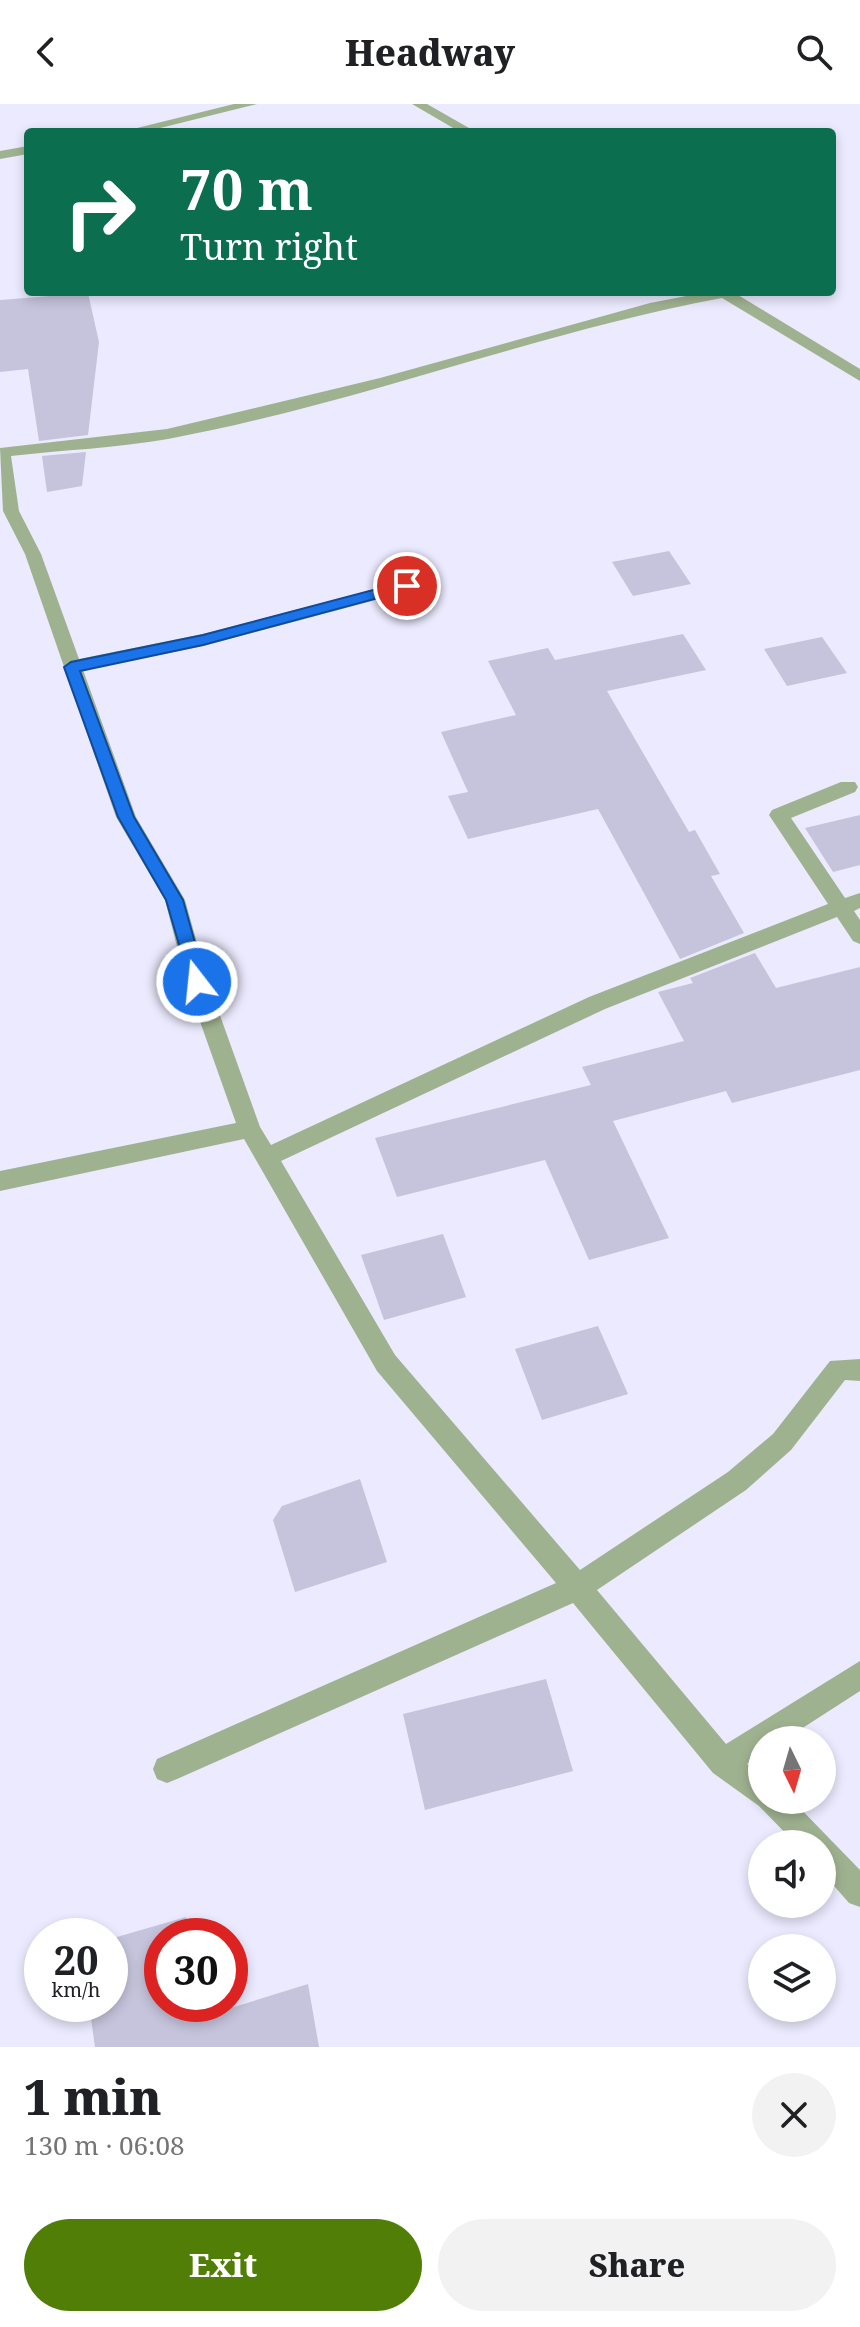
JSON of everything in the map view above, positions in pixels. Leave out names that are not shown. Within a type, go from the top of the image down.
[{"type":"street","points":[[145,128],[251,104]]},
{"type":"street","points":[[418,104],[463,128]]},
{"type":"street","points":[[0,155],[24,151]]},
{"type":"street","points":[[704,296],[655,306],[384,382],[167,434],[1,452],[11,511],[33,554],[126,817],[175,900],[197,982],[250,1129],[265,1158],[386,1363],[723,1763],[748,1782]]},
{"type":"street","points":[[730,296],[860,376]]},
{"type":"street","points":[[71,667],[203,640],[407,586]]},
{"type":"street","points":[[848,787],[779,815],[860,936]]},
{"type":"street","points":[[265,1158],[597,1003],[838,906],[860,900]]},
{"type":"street","points":[[0,1181],[250,1129]]},
{"type":"street","points":[[167,1769],[577,1587],[737,1481],[782,1442],[839,1369],[860,1370]]},
{"type":"street","points":[[723,1763],[860,1675]]},
{"type":"street","points":[[786,1814],[802,1830]]},
{"type":"street","points":[[836,1865],[860,1892]]},
{"type":"building","points":[[89,296],[99,342],[88,435],[39,441],[28,369],[0,372],[0,300]]},
{"type":"building","points":[[86,452],[82,486],[47,492],[42,456]]},
{"type":"building","points":[[669,551],[691,584],[633,596],[612,562]]},
{"type":"building","points":[[683,634],[706,670],[607,691],[689,832],[695,830],[720,874],[711,876],[744,933],[680,959],[598,809],[468,839],[448,796],[468,792],[441,732],[516,715],[488,661],[548,648],[555,660]]},
{"type":"building","points":[[822,637],[847,673],[787,686],[764,649]]},
{"type":"building","points":[[860,815],[860,865],[833,872],[805,828]]},
{"type":"building","points":[[755,953],[776,988],[860,967],[860,1070],[732,1103],[726,1091],[613,1121],[669,1238],[589,1260],[545,1160],[397,1197],[375,1138],[591,1085],[582,1067],[684,1041],[658,992],[693,983],[690,978]]},
{"type":"building","points":[[443,1234],[466,1297],[384,1320],[361,1255]]},
{"type":"building","points":[[598,1326],[628,1394],[542,1420],[515,1349]]},
{"type":"building","points":[[360,1479],[387,1562],[295,1592],[273,1520],[282,1506]]},
{"type":"building","points":[[546,1679],[573,1771],[425,1810],[403,1714]]},
{"type":"building","points":[[144,1929],[144,2022],[248,2022],[248,2003],[308,1984],[319,2047],[95,2047],[92,2022],[128,2022],[128,1934]]},
{"type":"route","points":[[197,982],[175,900],[126,817],[71,667],[203,640],[407,586]]}]
